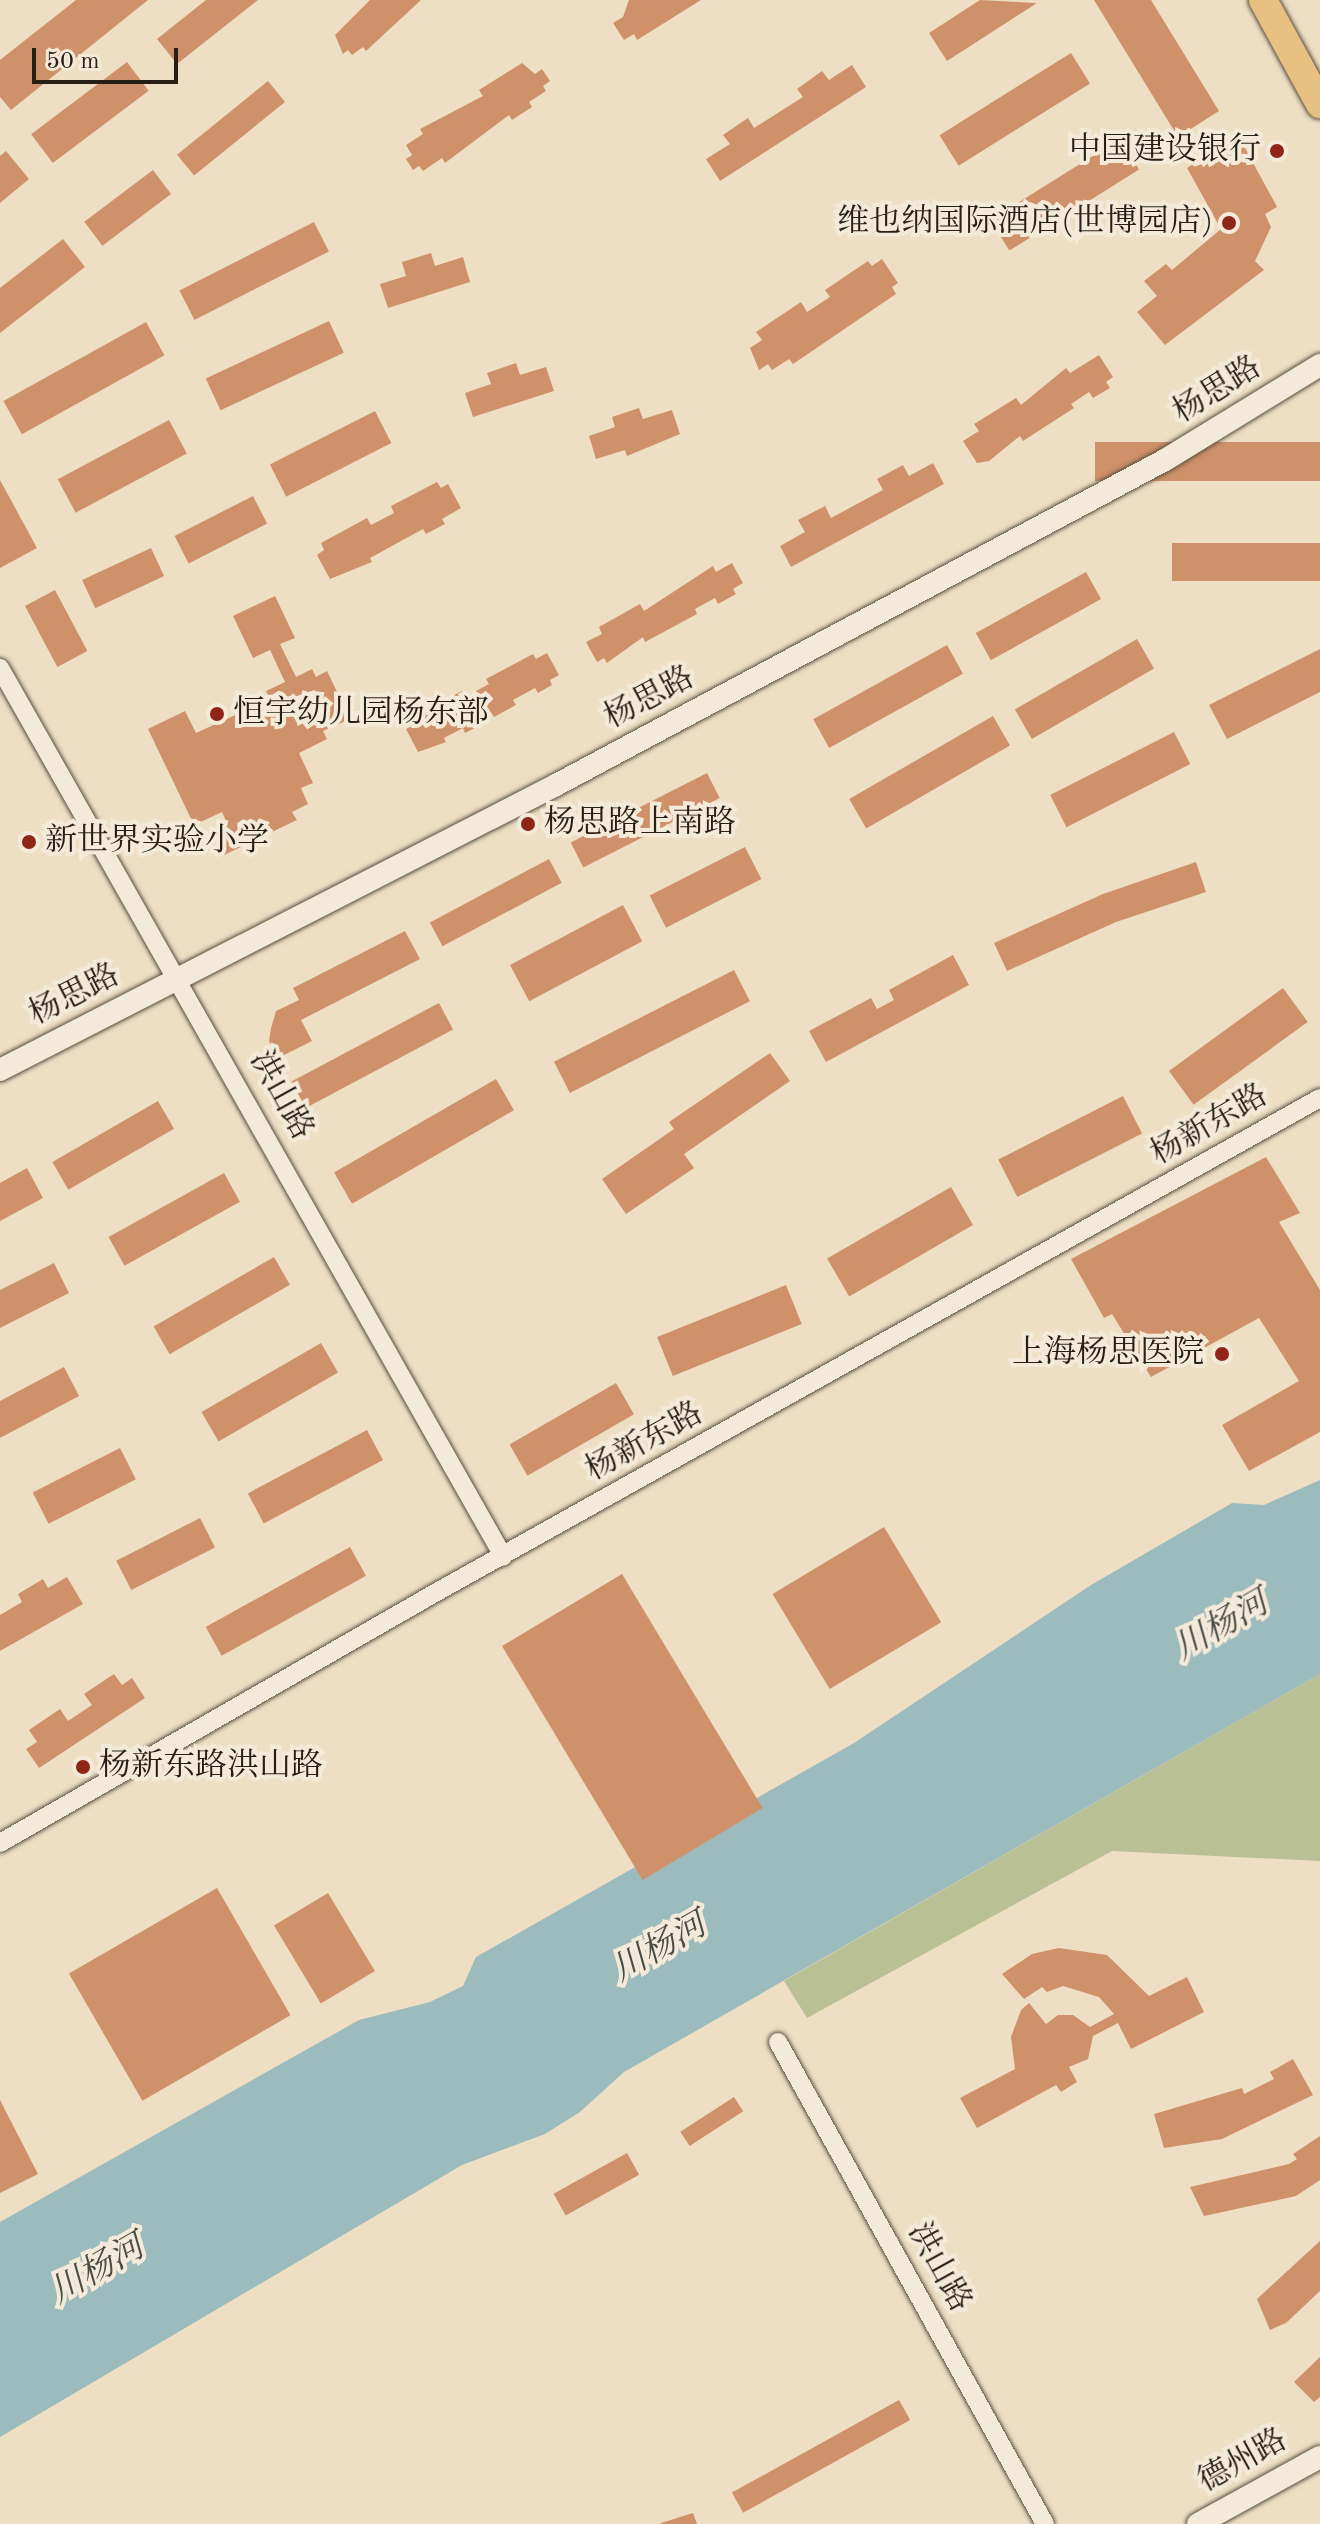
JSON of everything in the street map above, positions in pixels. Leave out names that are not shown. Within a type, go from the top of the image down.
[{"type":"main road","points":[[1263,0],[1320,104]]},
{"type":"street","name":"杨思路","points":[[0,1070],[1165,460],[1320,365]]},
{"type":"street","name":"洪山路","points":[[0,668],[180,978],[503,1556]]},
{"type":"street","name":"杨新东路","points":[[0,1843],[503,1556],[1320,1098]]},
{"type":"street","name":"洪山路","points":[[778,2042],[1045,2524]]},
{"type":"street","name":"德州路","points":[[1198,2524],[1320,2457]]},
{"type":"green space","points":[[1320,1674],[1320,1861],[1112,1851],[807,2018],[784,1981]]},
{"type":"water","name":"川杨河","points":[[1320,1480],[1320,1674],[624,2072],[580,2112],[545,2134],[462,2165],[0,2437],[0,2222],[359,2020],[430,2002],[463,1986],[476,1957],[854,1743],[1091,1585],[1232,1503],[1264,1505]]},
{"type":"building","points":[[76,0],[148,0],[11,110],[0,97],[0,60]]},
{"type":"building","points":[[206,0],[258,0],[177,64],[157,39]]},
{"type":"building","points":[[370,0],[421,0],[366,51],[363,47],[352,55],[348,50],[343,54],[335,35]]},
{"type":"building","points":[[629,0],[701,0],[637,40],[634,34],[624,40],[613,23],[623,17]]},
{"type":"building","points":[[980,0],[1037,3],[947,61],[929,33]]},
{"type":"building","points":[[1094,0],[1151,0],[1219,111],[1178,137]]},
{"type":"building","points":[[1071,53],[1090,84],[959,166],[940,135]]},
{"type":"building","points":[[127,62],[149,91],[53,163],[31,134]]},
{"type":"building","points":[[522,63],[535,74],[542,69],[550,81],[543,86],[546,91],[529,102],[532,107],[512,120],[509,115],[445,163],[442,158],[423,171],[419,166],[413,170],[406,159],[412,155],[406,145],[423,134],[420,129],[483,96],[479,90]]},
{"type":"building","points":[[852,65],[866,87],[720,181],[706,159],[730,144],[723,135],[748,118],[754,128],[803,97],[797,89],[822,71],[829,80]]},
{"type":"building","points":[[268,81],[285,102],[194,176],[177,155]]},
{"type":"building","points":[[1238,135],[1277,207],[1265,214],[1271,227],[1255,261],[1264,270],[1165,345],[1137,312],[1157,296],[1144,281],[1166,264],[1172,270],[1221,229],[1187,168]]},
{"type":"building","points":[[1120,139],[1139,170],[1009,251],[990,220]]},
{"type":"building","points":[[6,151],[29,179],[0,203],[0,156]]},
{"type":"building","points":[[153,170],[171,194],[102,246],[84,222]]},
{"type":"building","points":[[314,222],[329,251],[194,320],[179,291]]},
{"type":"building","points":[[63,239],[85,267],[0,333],[0,288]]},
{"type":"building","points":[[431,253],[435,266],[463,257],[470,282],[388,308],[380,284],[406,276],[402,262]]},
{"type":"building","points":[[882,259],[898,283],[892,287],[896,294],[793,364],[789,359],[772,370],[768,364],[759,370],[750,348],[762,340],[756,332],[801,302],[807,312],[830,297],[825,290],[868,261],[872,266]]},
{"type":"building","points":[[329,321],[344,353],[221,410],[206,378]]},
{"type":"building","points":[[146,322],[164,355],[22,434],[3,401]]},
{"type":"building","points":[[1099,355],[1113,377],[1106,382],[1110,388],[1093,398],[1089,392],[1071,404],[1074,408],[1023,441],[1020,436],[989,461],[977,463],[963,441],[979,431],[974,424],[1016,398],[1021,405],[1066,368],[1070,373]]},
{"type":"building","points":[[516,363],[520,375],[546,367],[554,391],[473,417],[465,393],[491,384],[487,373]]},
{"type":"building","points":[[639,408],[643,419],[672,410],[680,434],[627,456],[625,450],[596,459],[589,436],[615,427],[612,417]]},
{"type":"building","points":[[375,411],[391,443],[286,497],[270,465]]},
{"type":"building","points":[[169,420],[187,454],[76,513],[58,479]]},
{"type":"building","points":[[1095,442],[1320,442],[1320,481],[1095,481]]},
{"type":"building","points":[[933,463],[944,484],[791,567],[780,546],[805,532],[798,520],[825,506],[831,518],[883,490],[877,479],[903,465],[909,476]]},
{"type":"building","points":[[0,480],[37,548],[0,568]]},
{"type":"building","points":[[437,482],[441,488],[448,484],[461,508],[442,519],[445,524],[426,534],[423,529],[370,558],[372,562],[330,579],[317,555],[324,550],[321,543],[367,518],[371,525],[394,513],[391,506]]},
{"type":"building","points":[[253,496],[267,524],[189,564],[175,536]]},
{"type":"building","points":[[1172,543],[1320,543],[1320,581],[1172,581]]},
{"type":"building","points":[[151,548],[164,576],[95,608],[82,580]]},
{"type":"building","points":[[732,563],[743,583],[733,589],[736,594],[718,604],[715,598],[695,609],[697,614],[645,642],[643,637],[607,663],[604,658],[597,662],[586,642],[602,634],[599,627],[640,604],[644,611],[713,566],[716,572]]},
{"type":"building","points":[[1086,572],[1101,599],[991,660],[976,633]]},
{"type":"building","points":[[55,590],[87,651],[57,667],[25,606]]},
{"type":"building","points":[[275,596],[295,638],[280,644],[296,677],[312,669],[316,677],[327,671],[350,719],[323,731],[327,739],[299,753],[313,783],[301,788],[308,804],[292,812],[297,820],[224,855],[212,830],[227,823],[222,812],[194,825],[148,729],[185,711],[196,733],[270,699],[266,691],[285,682],[270,650],[253,658],[233,616]]},
{"type":"building","points":[[1137,639],[1154,668],[1032,739],[1015,710]]},
{"type":"building","points":[[947,645],[963,674],[829,748],[813,719]]},
{"type":"building","points":[[1320,649],[1320,692],[1227,739],[1209,705]]},
{"type":"building","points":[[547,653],[559,675],[550,680],[552,685],[538,693],[535,688],[513,700],[516,705],[494,717],[491,712],[485,716],[488,721],[465,733],[463,728],[444,738],[446,742],[418,752],[406,729],[422,721],[418,714],[462,691],[465,697],[489,684],[486,679],[533,654],[536,659]]},
{"type":"building","points":[[993,716],[1010,745],[866,828],[849,799]]},
{"type":"building","points":[[1174,732],[1190,764],[1066,827],[1050,795]]},
{"type":"building","points":[[707,773],[720,798],[583,867],[571,842]]},
{"type":"building","points":[[745,847],[761,879],[666,928],[650,896]]},
{"type":"building","points":[[549,859],[562,883],[442,946],[430,922]]},
{"type":"building","points":[[1196,862],[1206,892],[1116,922],[1007,971],[994,943],[1103,894]]},
{"type":"building","points":[[623,905],[642,941],[529,1001],[510,965]]},
{"type":"building","points":[[405,931],[420,959],[301,1020],[312,1041],[278,1058],[269,1041],[271,1028],[276,1011],[299,1000],[293,988]]},
{"type":"building","points":[[953,955],[969,985],[826,1062],[809,1031],[871,998],[877,1009],[894,1000],[889,990]]},
{"type":"building","points":[[734,970],[750,1001],[570,1093],[554,1062]]},
{"type":"building","points":[[1283,988],[1308,1022],[1194,1105],[1169,1071]]},
{"type":"building","points":[[439,1003],[453,1029],[306,1108],[292,1081]]},
{"type":"building","points":[[770,1053],[790,1081],[684,1154],[694,1168],[626,1214],[602,1179],[674,1129],[669,1122]]},
{"type":"building","points":[[496,1079],[514,1110],[352,1204],[334,1172]]},
{"type":"building","points":[[1123,1096],[1142,1133],[1017,1197],[998,1160]]},
{"type":"building","points":[[158,1101],[174,1129],[68,1190],[52,1162]]},
{"type":"building","name":"上海杨思医院","points":[[1266,1157],[1300,1213],[1279,1222],[1320,1290],[1320,1432],[1249,1471],[1222,1425],[1299,1381],[1259,1318],[1151,1377],[1112,1314],[1104,1318],[1071,1259]]},
{"type":"building","points":[[27,1168],[43,1198],[0,1221],[0,1183]]},
{"type":"building","points":[[224,1173],[240,1202],[125,1266],[109,1237]]},
{"type":"building","points":[[951,1187],[973,1225],[849,1297],[827,1258]]},
{"type":"building","points":[[274,1257],[290,1285],[170,1354],[154,1326]]},
{"type":"building","points":[[54,1263],[69,1293],[0,1328],[0,1290]]},
{"type":"building","points":[[786,1285],[802,1324],[673,1376],[657,1337]]},
{"type":"building","points":[[321,1343],[338,1372],[218,1441],[201,1412]]},
{"type":"building","points":[[64,1367],[79,1396],[0,1438],[0,1401]]},
{"type":"building","points":[[616,1383],[634,1414],[527,1476],[509,1444]]},
{"type":"building","points":[[367,1430],[383,1460],[264,1523],[248,1493]]},
{"type":"building","points":[[120,1448],[136,1479],[49,1524],[33,1492]]},
{"type":"building","points":[[200,1518],[215,1547],[131,1590],[116,1561]]},
{"type":"building","points":[[884,1527],[941,1622],[830,1689],[773,1594]]},
{"type":"building","points":[[350,1547],[366,1576],[222,1656],[206,1627]]},
{"type":"building","points":[[622,1574],[763,1808],[643,1880],[502,1646]]},
{"type":"building","points":[[67,1577],[83,1604],[0,1651],[0,1615],[22,1602],[18,1594],[43,1579],[48,1588]]},
{"type":"building","points":[[114,1674],[122,1685],[132,1678],[145,1698],[39,1768],[26,1749],[37,1742],[29,1730],[60,1709],[68,1721],[92,1705],[84,1694]]},
{"type":"building","points":[[217,1888],[290,2015],[142,2101],[69,1973]]},
{"type":"building","points":[[328,1893],[375,1971],[321,2003],[274,1925]]},
{"type":"building","points":[[1059,1948],[1107,1955],[1149,1996],[1187,1977],[1204,2012],[1131,2049],[1118,2023],[1093,2036],[1088,2059],[1069,2067],[1077,2082],[1061,2092],[1056,2085],[977,2128],[960,2098],[1015,2069],[1011,2037],[1021,2010],[1029,2003],[1046,2024],[1058,2015],[1073,2015],[1090,2027],[1114,2014],[1099,1997],[1063,1986],[1047,1992],[1042,1987],[1024,1999],[1002,1974],[1032,1954]]},
{"type":"building","points":[[1293,2059],[1313,2095],[1222,2139],[1164,2148],[1154,2114],[1242,2088],[1244,2094],[1274,2079],[1270,2072]]},
{"type":"building","points":[[734,2097],[743,2111],[690,2146],[680,2132]]},
{"type":"building","points":[[0,2100],[38,2174],[0,2193]]},
{"type":"building","points":[[1320,2136],[1320,2180],[1296,2196],[1204,2216],[1190,2187],[1289,2164],[1297,2159],[1293,2154]]},
{"type":"building","points":[[627,2153],[639,2175],[566,2216],[554,2194]]},
{"type":"building","points":[[1320,2241],[1320,2291],[1286,2323],[1270,2330],[1257,2299]]},
{"type":"building","points":[[1320,2357],[1320,2397],[1314,2402],[1294,2382]]},
{"type":"building","points":[[899,2400],[910,2420],[743,2513],[732,2493]]},
{"type":"building","points":[[693,2513],[697,2524],[661,2524],[661,2523]]},
{"type":"place","name":"中国建设银行","points":[[1277,151]]},
{"type":"place","name":"维也纳国际酒店(世博园店)","points":[[1229,223]]},
{"type":"place","name":"恒宇幼儿园杨东部","points":[[217,714]]},
{"type":"place","name":"杨思路上南路","points":[[528,824]]},
{"type":"place","name":"新世界实验小学","points":[[29,842]]},
{"type":"place","name":"上海杨思医院","points":[[1222,1354]]},
{"type":"place","name":"杨新东路洪山路","points":[[83,1767]]}]
